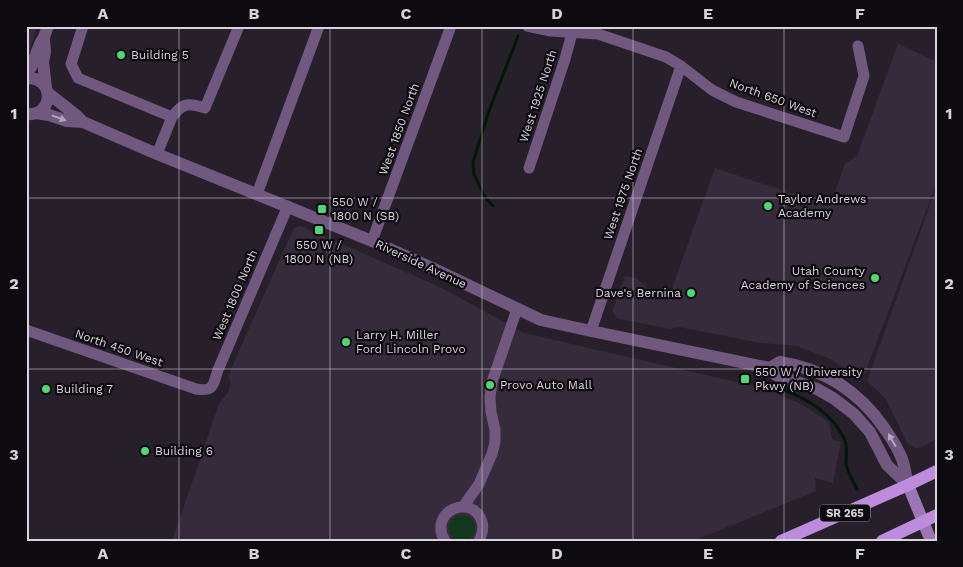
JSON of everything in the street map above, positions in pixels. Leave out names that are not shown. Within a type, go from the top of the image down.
[{"type":"main road","name":"SR 265","points":[[781,541],[937,471]]},
{"type":"main road","name":"Riverside Avenue","points":[[908,485],[931,541]]},
{"type":"main road","points":[[882,541],[937,515]]},
{"type":"street","points":[[83,26],[71,64],[78,78],[172,117]]},
{"type":"street","points":[[157,154],[172,117],[179,108],[192,104],[205,108],[239,26]]},
{"type":"street","points":[[257,194],[319,26]]},
{"type":"street","name":"West 1850 North","points":[[372,241],[451,26]]},
{"type":"street","name":"North 650 West","points":[[527,26],[551,31],[573,29],[598,34],[666,57],[712,90],[736,102],[844,137],[864,76],[858,46]]},
{"type":"street","name":"West 1925 North","points":[[529,168],[573,29]]},
{"type":"street","points":[[26,74],[34,61],[46,32]]},
{"type":"street","points":[[30,116],[42,110],[48,101],[44,62],[46,32]]},
{"type":"street","name":"West 1975 North","points":[[591,331],[681,66]]},
{"type":"street","name":"Riverside Avenue","points":[[26,78],[40,81],[47,91],[83,122],[372,241],[541,320],[770,368],[780,362],[811,369],[834,380],[870,409],[890,436],[902,458],[908,485]]},
{"type":"street","name":"Riverside Avenue","points":[[30,116],[49,115],[67,121],[83,122]]},
{"type":"street","name":"West 1800 North","points":[[204,390],[214,385],[218,370],[288,206]]},
{"type":"street","points":[[462,507],[480,484],[492,454],[495,430],[490,397],[492,382],[517,309]]},
{"type":"street","name":"North 450 West","points":[[26,330],[204,390]]},
{"type":"street","points":[[478,514],[480,484]]},
{"type":"street","points":[[445,541],[441,530],[443,519],[451,510],[462,507],[474,510],[478,514],[483,525],[479,541]]},
{"type":"shaded area","points":[[26,26],[37,26],[26,64]]},
{"type":"shaded area","points":[[898,44],[937,62],[937,182],[865,373],[858,377],[830,359],[797,346],[761,343],[679,327],[670,329],[616,317],[613,309],[625,276],[636,278],[648,289],[669,297],[715,168],[830,206],[845,164],[857,156]]},
{"type":"shaded area","points":[[937,185],[937,439],[917,449],[907,443],[886,399],[867,381]]},
{"type":"shaded area","name":"Provo Auto Mall","points":[[301,226],[440,287],[524,333],[770,390],[801,404],[829,422],[832,439],[841,442],[833,483],[815,478],[816,491],[693,541],[172,541],[219,404],[229,391],[231,369],[292,232],[294,228]]},
{"type":"green space","points":[[462,515],[471,519],[475,528],[471,537],[462,541],[453,537],[449,528],[453,519]]},
{"type":"waterway","points":[[493,206],[484,196],[474,174],[473,162],[489,111],[518,36]]},
{"type":"waterway","points":[[774,386],[809,402],[832,420],[845,440],[846,464],[857,489]]},
{"type":"place","name":"Building 5","points":[[121,55]]},
{"type":"place","name":"Taylor Andrews Academy","points":[[768,206]]},
{"type":"place","name":"550 W / 1800 N (SB)","points":[[322,209]]},
{"type":"place","name":"550 W / 1800 N (NB)","points":[[319,230]]},
{"type":"place","name":"Utah County Academy of Sciences","points":[[875,278]]},
{"type":"place","name":"Dave's Bernina","points":[[691,293]]},
{"type":"place","name":"Larry H. Miller Ford Lincoln Provo","points":[[346,342]]},
{"type":"place","name":"550 W / University Pkwy (NB)","points":[[745,379]]},
{"type":"place","name":"Provo Auto Mall","points":[[490,385]]},
{"type":"place","name":"Building 7","points":[[46,389]]},
{"type":"place","name":"Building 6","points":[[145,451]]}]
